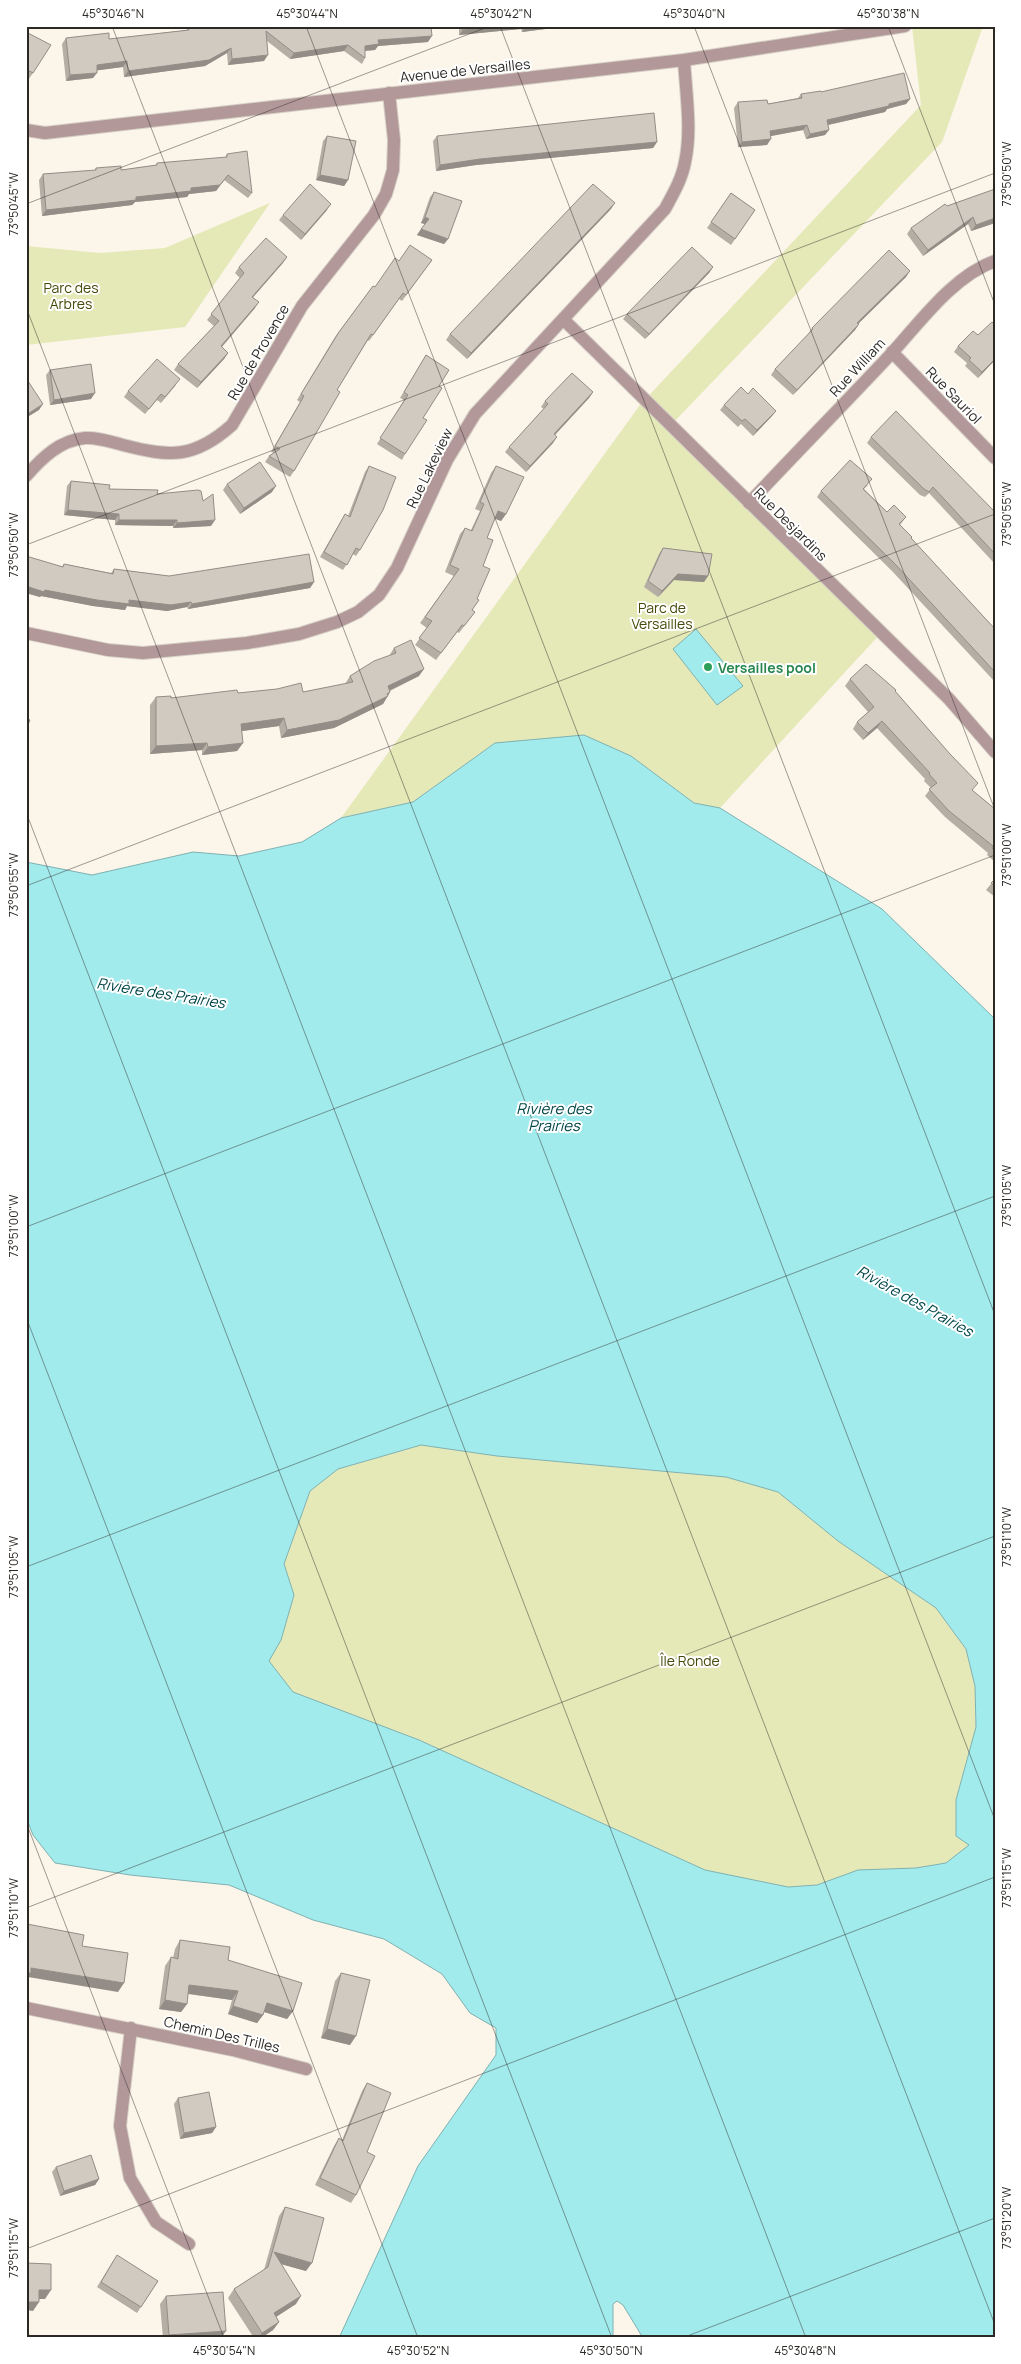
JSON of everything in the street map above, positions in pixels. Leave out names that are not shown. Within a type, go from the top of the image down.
[{"type":"street","name":"Avenue de Versailles","points":[[26,130],[45,133],[684,60],[905,26]]},
{"type":"street","name":"Rue Lakeview","points":[[26,633],[108,650],[143,653],[247,643],[299,634],[337,622],[358,612],[379,595],[397,568],[447,460],[475,414],[665,209],[678,186],[685,162],[688,133],[684,60]]},
{"type":"street","name":"Rue de Provence","points":[[26,476],[55,448],[72,440],[86,438],[101,439],[172,454],[193,451],[215,440],[232,425],[302,306],[374,215],[386,194],[393,170],[394,140],[389,93]]},
{"type":"street","name":"Rue William","points":[[749,503],[941,298],[985,264],[995,261]]},
{"type":"street","name":"Rue Desjardins","points":[[564,320],[949,699],[995,752]]},
{"type":"street","name":"Rue Sauriol","points":[[892,352],[995,458]]},
{"type":"street","name":"Chemin Des Trilles","points":[[26,2008],[233,2050],[306,2069]]},
{"type":"street","points":[[131,2028],[120,2126],[130,2178],[156,2222],[189,2244]]},
{"type":"green space","name":"Parc de Versailles","points":[[912,26],[983,26],[942,142],[671,425],[881,633],[720,808],[694,803],[631,756],[495,743],[413,802],[341,818],[640,405],[921,105]]},
{"type":"green space","name":"Parc des Arbres","points":[[270,203],[185,327],[26,345],[26,246],[100,253],[165,248]]},
{"type":"green space","name":"Île Ronde","points":[[421,1445],[497,1456],[726,1477],[778,1492],[838,1541],[936,1608],[966,1649],[975,1686],[976,1727],[956,1800],[970,1845],[946,1863],[916,1868],[858,1870],[817,1885],[788,1887],[705,1870],[419,1740],[292,1692],[269,1661],[281,1640],[294,1595],[284,1564],[310,1491],[338,1469]]},
{"type":"water","name":"Versailles pool","points":[[696,629],[743,686],[717,705],[673,649]]},
{"type":"water","name":"Rivière des Prairies","points":[[584,735],[631,756],[694,803],[720,808],[882,909],[995,1019],[995,2338],[643,2338],[623,2305],[617,2301],[613,2304],[613,2338],[339,2338],[418,2166],[496,2055],[496,2028],[470,2013],[442,1974],[384,1939],[313,1920],[229,1885],[130,1875],[55,1863],[33,1835],[26,1817],[26,862],[92,875],[193,852],[239,856],[302,842],[341,818],[413,802],[495,743]],"holes":[[[421,1445],[497,1456],[726,1477],[778,1492],[838,1541],[936,1608],[966,1649],[975,1686],[976,1727],[956,1800],[956,1836],[969,1845],[946,1863],[916,1868],[858,1870],[817,1885],[788,1887],[705,1870],[419,1740],[293,1692],[269,1661],[281,1640],[294,1595],[284,1564],[310,1491],[338,1469]]]},
{"type":"building","points":[[205,26],[431,26],[432,36],[378,40],[379,44],[365,46],[365,58],[348,45],[294,53],[266,31],[268,55],[232,59],[231,48],[209,60],[128,71],[127,61],[97,65],[97,73],[70,75],[66,38],[109,33],[109,39],[189,30],[188,28]]},
{"type":"building","points":[[463,26],[496,26],[463,30]]},
{"type":"building","points":[[26,32],[51,45],[33,73],[26,69]]},
{"type":"building","points":[[904,73],[910,99],[889,104],[889,106],[827,120],[829,130],[810,134],[807,125],[770,131],[771,139],[742,142],[738,102],[767,100],[768,104],[802,98],[801,94],[821,92]]},
{"type":"building","points":[[654,113],[657,142],[480,159],[440,165],[437,136]]},
{"type":"building","points":[[327,136],[356,141],[348,180],[320,175]]},
{"type":"building","points":[[247,151],[252,193],[228,175],[220,185],[191,188],[191,191],[136,197],[136,200],[46,210],[43,174],[121,166],[121,170],[157,165],[157,163],[227,157],[227,154]]},
{"type":"building","points":[[310,184],[331,204],[305,234],[283,215]]},
{"type":"building","points":[[593,184],[615,203],[471,353],[450,334]]},
{"type":"building","points":[[995,189],[995,218],[976,225],[973,217],[928,250],[911,228],[945,204],[947,206]]},
{"type":"building","points":[[434,192],[462,201],[448,239],[421,229],[429,219],[425,217]]},
{"type":"building","points":[[731,193],[755,210],[735,239],[711,222]]},
{"type":"building","points":[[266,238],[287,257],[252,297],[259,302],[221,346],[228,353],[201,382],[178,364],[219,321],[211,314],[244,273],[239,267]]},
{"type":"building","points":[[410,245],[432,260],[406,295],[403,293],[373,335],[371,334],[337,390],[340,392],[294,471],[269,456],[280,449],[275,446],[304,396],[301,394],[339,332],[373,286],[375,287],[395,258],[399,261]]},
{"type":"building","points":[[692,247],[713,267],[649,334],[627,314]]},
{"type":"building","points":[[889,250],[910,271],[857,323],[859,324],[797,390],[775,369],[812,328]]},
{"type":"building","points":[[992,322],[995,325],[995,359],[982,372],[958,346],[973,331],[978,335]]},
{"type":"building","points":[[426,355],[449,370],[439,386],[442,388],[423,418],[427,420],[405,454],[380,438],[408,395],[404,392]]},
{"type":"building","points":[[157,359],[180,379],[165,397],[161,394],[149,409],[128,391]]},
{"type":"building","points":[[91,364],[95,393],[54,400],[50,370]]},
{"type":"building","points":[[572,373],[593,392],[554,434],[557,437],[530,466],[509,447],[548,404],[545,401]]},
{"type":"building","points":[[26,378],[43,404],[26,415]]},
{"type":"building","points":[[741,387],[748,394],[753,388],[776,411],[757,430],[745,419],[742,421],[724,405]]},
{"type":"building","points":[[896,411],[995,512],[995,554],[933,487],[929,492],[924,489],[871,437]]},
{"type":"building","points":[[850,460],[872,479],[863,489],[887,512],[894,505],[906,517],[899,524],[995,629],[995,672],[896,565],[821,491]]},
{"type":"building","points":[[260,462],[276,486],[244,508],[227,484]]},
{"type":"building","points":[[369,466],[396,477],[383,510],[360,550],[356,548],[347,565],[324,552],[345,514],[350,517]]},
{"type":"building","points":[[496,466],[524,477],[506,514],[498,511],[487,538],[493,540],[483,566],[490,569],[477,599],[479,600],[472,610],[475,612],[464,626],[462,625],[441,653],[419,638],[432,621],[425,617],[459,569],[450,565],[465,528],[472,531],[484,504],[480,502]]},
{"type":"building","points":[[71,481],[110,485],[109,489],[158,490],[157,494],[198,490],[201,491],[203,501],[213,494],[215,520],[177,523],[177,520],[119,520],[119,514],[68,510]]},
{"type":"building","points":[[663,548],[712,554],[708,576],[678,574],[662,591],[648,581]]},
{"type":"building","points":[[309,554],[314,582],[192,604],[191,602],[171,605],[129,600],[129,604],[45,590],[44,592],[26,586],[26,556],[63,567],[64,564],[113,574],[114,569],[169,576]]},
{"type":"building","points":[[411,640],[424,669],[388,686],[390,692],[387,694],[388,696],[339,720],[287,730],[284,718],[241,724],[243,743],[208,747],[207,743],[156,746],[156,697],[171,696],[171,698],[237,690],[238,693],[277,689],[301,683],[303,692],[353,682],[350,676],[374,661],[396,653],[394,648]]},
{"type":"building","points":[[866,664],[896,690],[950,754],[978,783],[972,790],[995,809],[995,850],[992,848],[993,846],[949,811],[929,789],[937,783],[882,721],[868,733],[857,722],[874,707],[850,679]]},
{"type":"building","points":[[26,718],[30,720],[26,729]]},
{"type":"building","points":[[27,1924],[84,1935],[82,1946],[128,1953],[124,1983],[31,1968],[31,1973],[26,1973]]},
{"type":"building","points":[[180,1940],[230,1947],[228,1960],[302,1983],[293,2011],[267,2003],[263,2015],[233,2006],[238,1991],[189,1985],[187,2004],[165,2000],[171,1957],[178,1959]]},
{"type":"building","points":[[341,1973],[370,1980],[356,2036],[327,2029]]},
{"type":"building","points":[[367,2083],[391,2093],[367,2152],[375,2156],[356,2195],[320,2178],[339,2138],[343,2141]]},
{"type":"building","points":[[209,2092],[216,2127],[184,2133],[178,2098]]},
{"type":"building","points":[[91,2155],[99,2179],[64,2191],[56,2167]]},
{"type":"building","points":[[285,2207],[324,2218],[312,2263],[274,2252],[301,2296],[274,2313],[279,2322],[262,2333],[234,2289],[268,2267]]},
{"type":"building","points":[[117,2255],[158,2281],[141,2307],[101,2282]]},
{"type":"building","points":[[26,2263],[51,2264],[51,2290],[39,2290],[39,2302],[26,2302]]},
{"type":"building","points":[[223,2292],[226,2331],[169,2335],[166,2296]]},
{"type":"place","name":"Versailles pool","points":[[708,667]]}]
